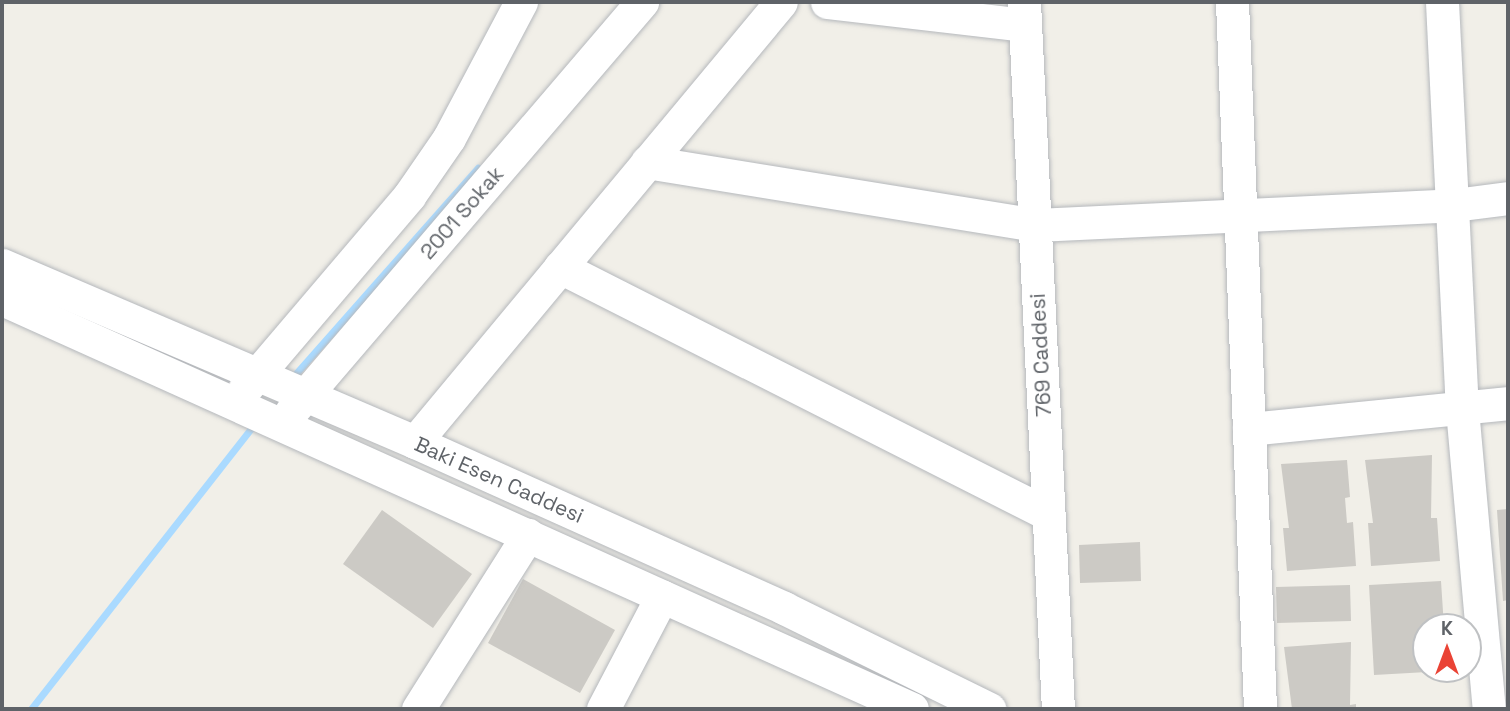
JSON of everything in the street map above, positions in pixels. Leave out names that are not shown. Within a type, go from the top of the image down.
[{"type":"street","points":[[259,414],[282,386],[449,138],[521,2]]},
{"type":"street","name":"2001 Sokak","points":[[259,414],[282,386],[642,2]]},
{"type":"street","points":[[415,442],[781,2]]},
{"type":"street","points":[[827,2],[1025,13]]},
{"type":"street","points":[[1231,2],[1260,709]]},
{"type":"street","points":[[1442,2],[1462,409],[1489,709]]},
{"type":"street","name":"769 Caddesi","points":[[1025,13],[1058,709]]},
{"type":"street","points":[[647,162],[1035,225],[1454,205],[1508,198]]},
{"type":"street","name":"Baki Esen Caddesi","points":[[2,265],[415,442],[784,608],[989,709]]},
{"type":"street","points":[[560,267],[1048,514]]},
{"type":"street","name":"Baki Esen Caddesi","points":[[2,299],[662,596],[892,705]]},
{"type":"street","points":[[1249,429],[1508,403]]},
{"type":"street","points":[[418,709],[528,535]]},
{"type":"street","points":[[603,709],[662,596]]},
{"type":"building","points":[[1432,455],[1431,518],[1437,518],[1440,561],[1371,566],[1368,523],[1373,523],[1365,460]]},
{"type":"building","points":[[1347,460],[1350,497],[1345,498],[1347,523],[1353,522],[1356,566],[1287,571],[1283,528],[1289,528],[1281,464]]},
{"type":"building","points":[[1508,509],[1508,600],[1503,601],[1497,510]]},
{"type":"building","points":[[382,510],[472,574],[433,628],[343,564]]},
{"type":"building","points":[[1140,542],[1141,581],[1080,583],[1079,545]]},
{"type":"building","points":[[523,579],[615,630],[580,693],[488,643]]},
{"type":"building","points":[[1441,581],[1443,613],[1412,613],[1412,673],[1374,675],[1369,585]]},
{"type":"building","points":[[1350,585],[1351,621],[1277,623],[1276,587]]},
{"type":"building","points":[[1351,642],[1350,705],[1356,704],[1356,709],[1292,709],[1284,647]]},
{"type":"waterway","points":[[291,379],[478,168]]},
{"type":"waterway","points":[[31,709],[255,423]]}]
